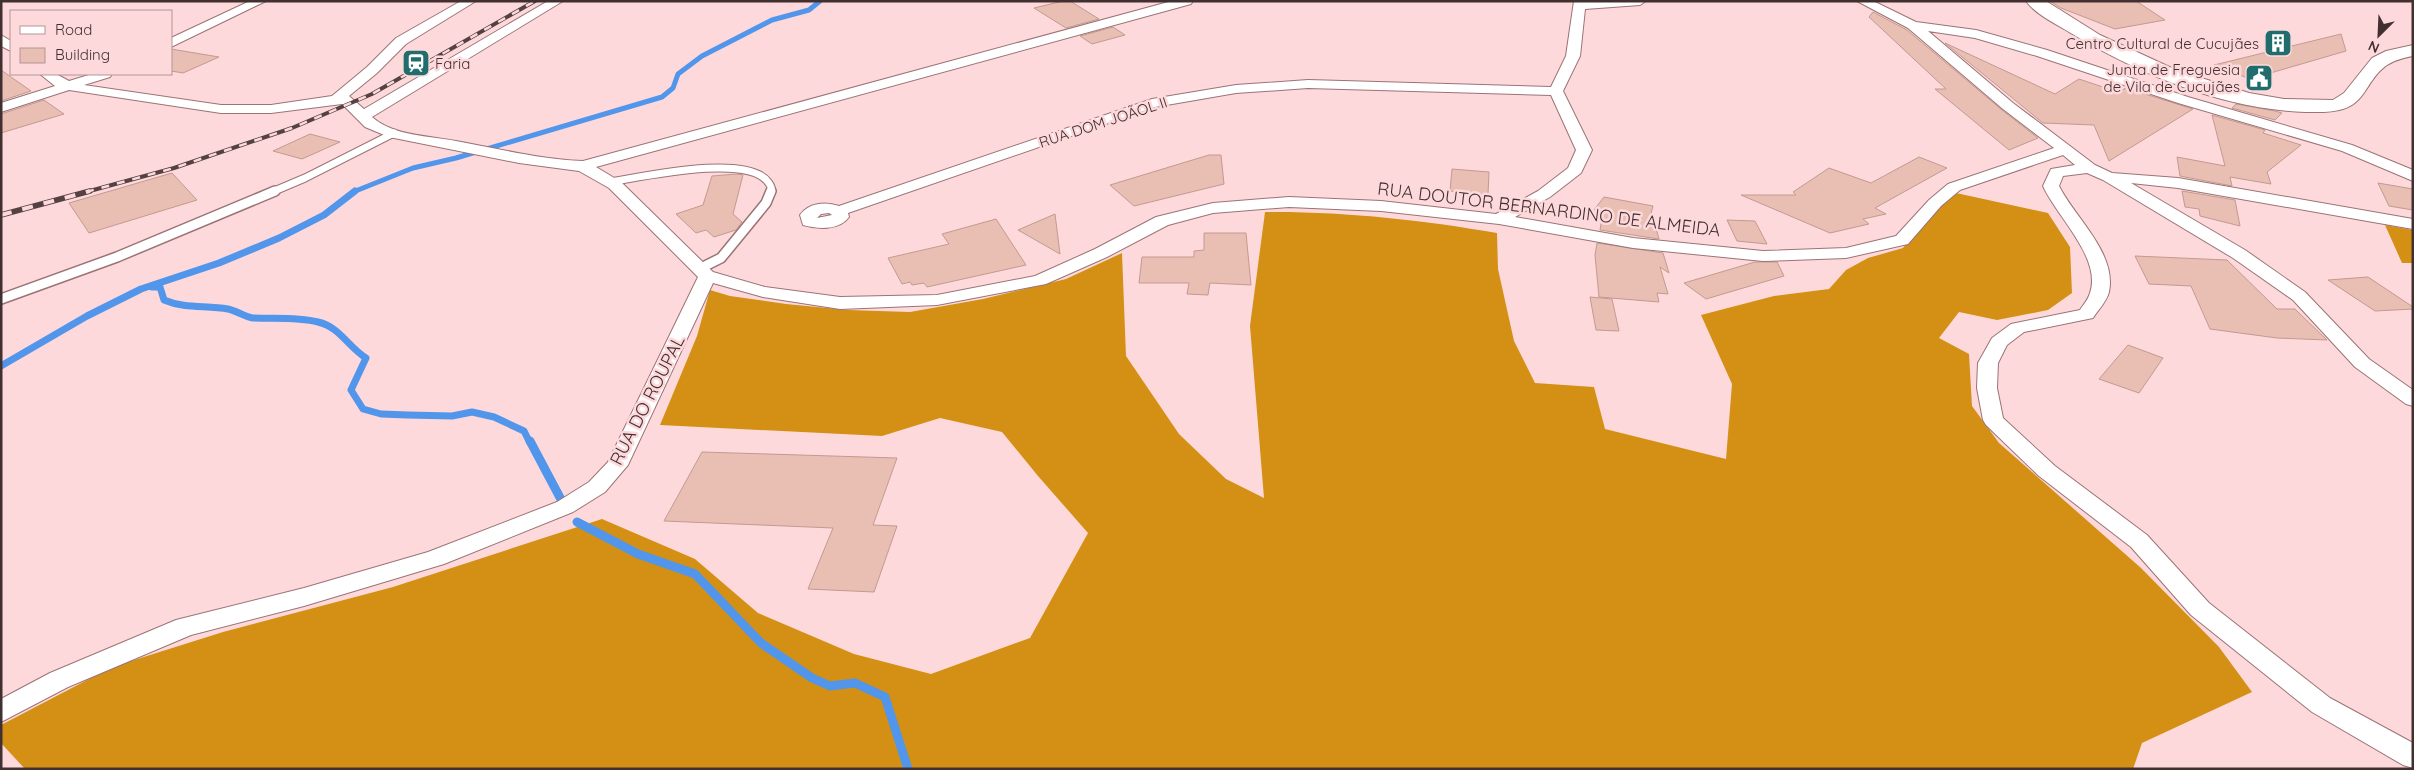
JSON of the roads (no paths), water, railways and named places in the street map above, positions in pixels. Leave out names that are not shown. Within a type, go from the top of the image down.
[{"type":"main road","points":[[2034,1],[2076,31],[2123,54],[2226,94],[2262,102],[2302,107],[2341,104],[2356,91],[2374,66],[2385,58],[2413,50]]},
{"type":"street","points":[[172,43],[260,1]]},
{"type":"street","points":[[338,98],[372,70],[402,41],[470,1]]},
{"type":"street","points":[[362,117],[557,1]]},
{"type":"street","points":[[49,75],[61,83],[71,86],[158,102],[221,109],[289,108],[338,98],[348,100],[362,117],[376,127],[394,133],[565,166],[583,166],[1187,1]]},
{"type":"street","points":[[1499,220],[1544,194],[1575,170],[1584,150],[1556,91],[1573,56],[1580,4],[1640,1]]},
{"type":"street","points":[[1863,1],[1912,25],[2088,168],[2109,177],[2239,254],[2299,296],[2362,363],[2413,400]]},
{"type":"street","points":[[1912,25],[1976,34],[2042,53],[2183,100],[2347,148],[2413,176]]},
{"type":"street","points":[[1,108],[102,75]]},
{"type":"street","name":"RUA DOM JOÃOL II","points":[[839,211],[1152,103],[1236,89],[1308,84],[1556,91]]},
{"type":"street","name":"RUA DOUTOR BERNARDINO DE ALMEIDA","points":[[583,166],[610,182],[651,219],[703,272],[763,292],[840,303],[937,300],[1040,280],[1101,253],[1162,221],[1213,208],[1289,202],[1381,206],[1499,220],[1633,243],[1763,256],[1846,253],[1902,240],[1936,203],[1954,187],[2064,150]]},
{"type":"street","points":[[2088,168],[2057,172],[2051,186],[2062,208],[2080,228],[2090,245],[2099,266],[2100,293],[2086,314],[2018,328],[1999,342],[1988,363],[1988,388],[1993,420],[2047,471],[2140,541],[2200,609],[2321,704],[2413,757]]},
{"type":"street","points":[[2109,177],[2178,183],[2413,224]]},
{"type":"street","name":"RUA DO ROUPAL","points":[[1,712],[59,680],[185,627],[304,597],[436,558],[565,507],[597,486],[617,465],[703,272]]},
{"type":"lane","points":[[1,299],[117,257],[305,178],[394,133]]},
{"type":"lane","points":[[610,182],[716,168],[736,168],[753,172],[768,179],[772,189],[766,203],[721,258],[703,272]]},
{"type":"waterway","points":[[354,191],[413,168],[456,158],[662,97],[673,88],[678,74],[702,56],[772,20],[809,10],[820,1]]},
{"type":"waterway","points":[[1,366],[87,316],[141,289],[219,263],[279,238],[324,215],[354,191]]},
{"type":"waterway","points":[[152,287],[160,287],[164,300],[180,305],[228,309],[253,318],[310,320],[332,328],[366,358],[351,390],[363,409],[381,414],[408,415],[452,416],[472,412],[494,417],[524,431],[530,443]]},
{"type":"waterway","points":[[530,441],[565,507]]},
{"type":"waterway","points":[[577,522],[638,554],[695,574],[761,643],[812,678],[830,686],[855,683],[885,697],[908,769]]},
{"type":"railway","points":[[86,192],[174,168],[292,128],[372,94],[535,1]]},
{"type":"railway","points":[[1,215],[90,191]]},
{"type":"place","name":"Centro Cultural de Cucujães","points":[[2278,43]]},
{"type":"place","name":"Faria","points":[[416,63]]},
{"type":"place","name":"Junta de Freguesia de Vila de Cucujães","points":[[2259,78]]}]
